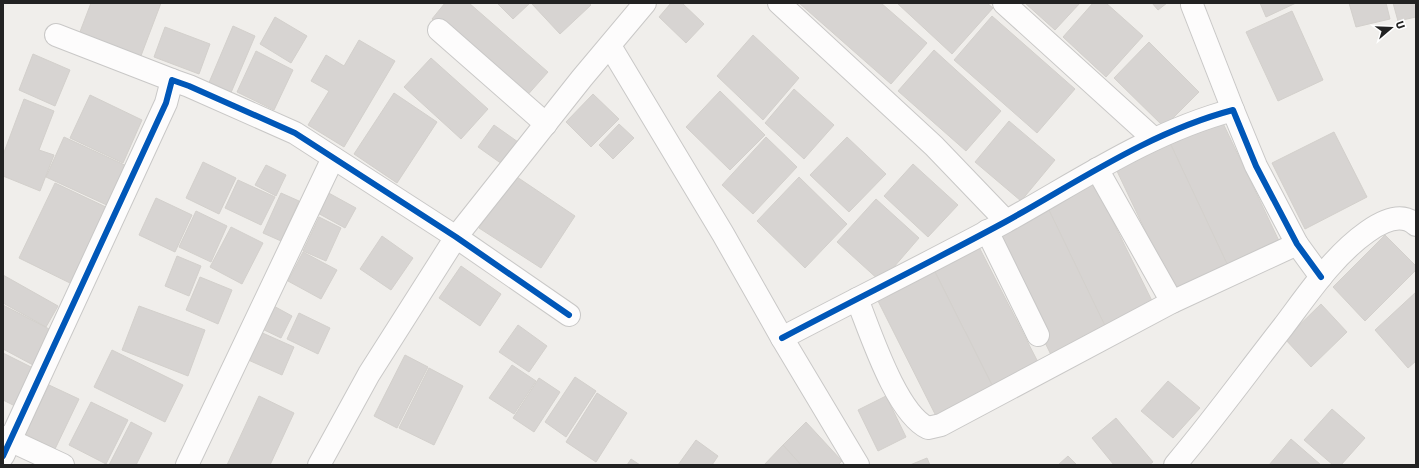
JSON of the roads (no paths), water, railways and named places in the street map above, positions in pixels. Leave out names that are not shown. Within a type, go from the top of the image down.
[{"type":"street","points":[[319,465],[369,374],[456,237],[645,3]]},
{"type":"street","points":[[779,3],[934,146],[996,226],[1038,335]]},
{"type":"street","points":[[1004,3],[1154,139]]},
{"type":"street","points":[[1192,5],[1256,166],[1297,244],[1321,277]]},
{"type":"street","points":[[439,30],[546,124]]},
{"type":"street","points":[[56,34],[189,86],[295,132],[456,237],[569,315]]},
{"type":"street","points":[[610,46],[723,234],[782,338],[858,465]]},
{"type":"street","points":[[63,465],[5,444],[166,103],[172,80]]},
{"type":"street","points":[[782,338],[996,226],[1097,169],[1154,139],[1197,121],[1233,110]]},
{"type":"street","points":[[187,465],[333,158]]},
{"type":"street","points":[[1097,169],[1172,302]]},
{"type":"street","points":[[1175,465],[1204,431],[1321,277],[1354,242],[1381,224],[1394,218],[1412,221],[1416,225]]},
{"type":"street","points":[[858,299],[893,385],[918,422],[928,428],[940,425],[1172,302],[1297,244]]}]
